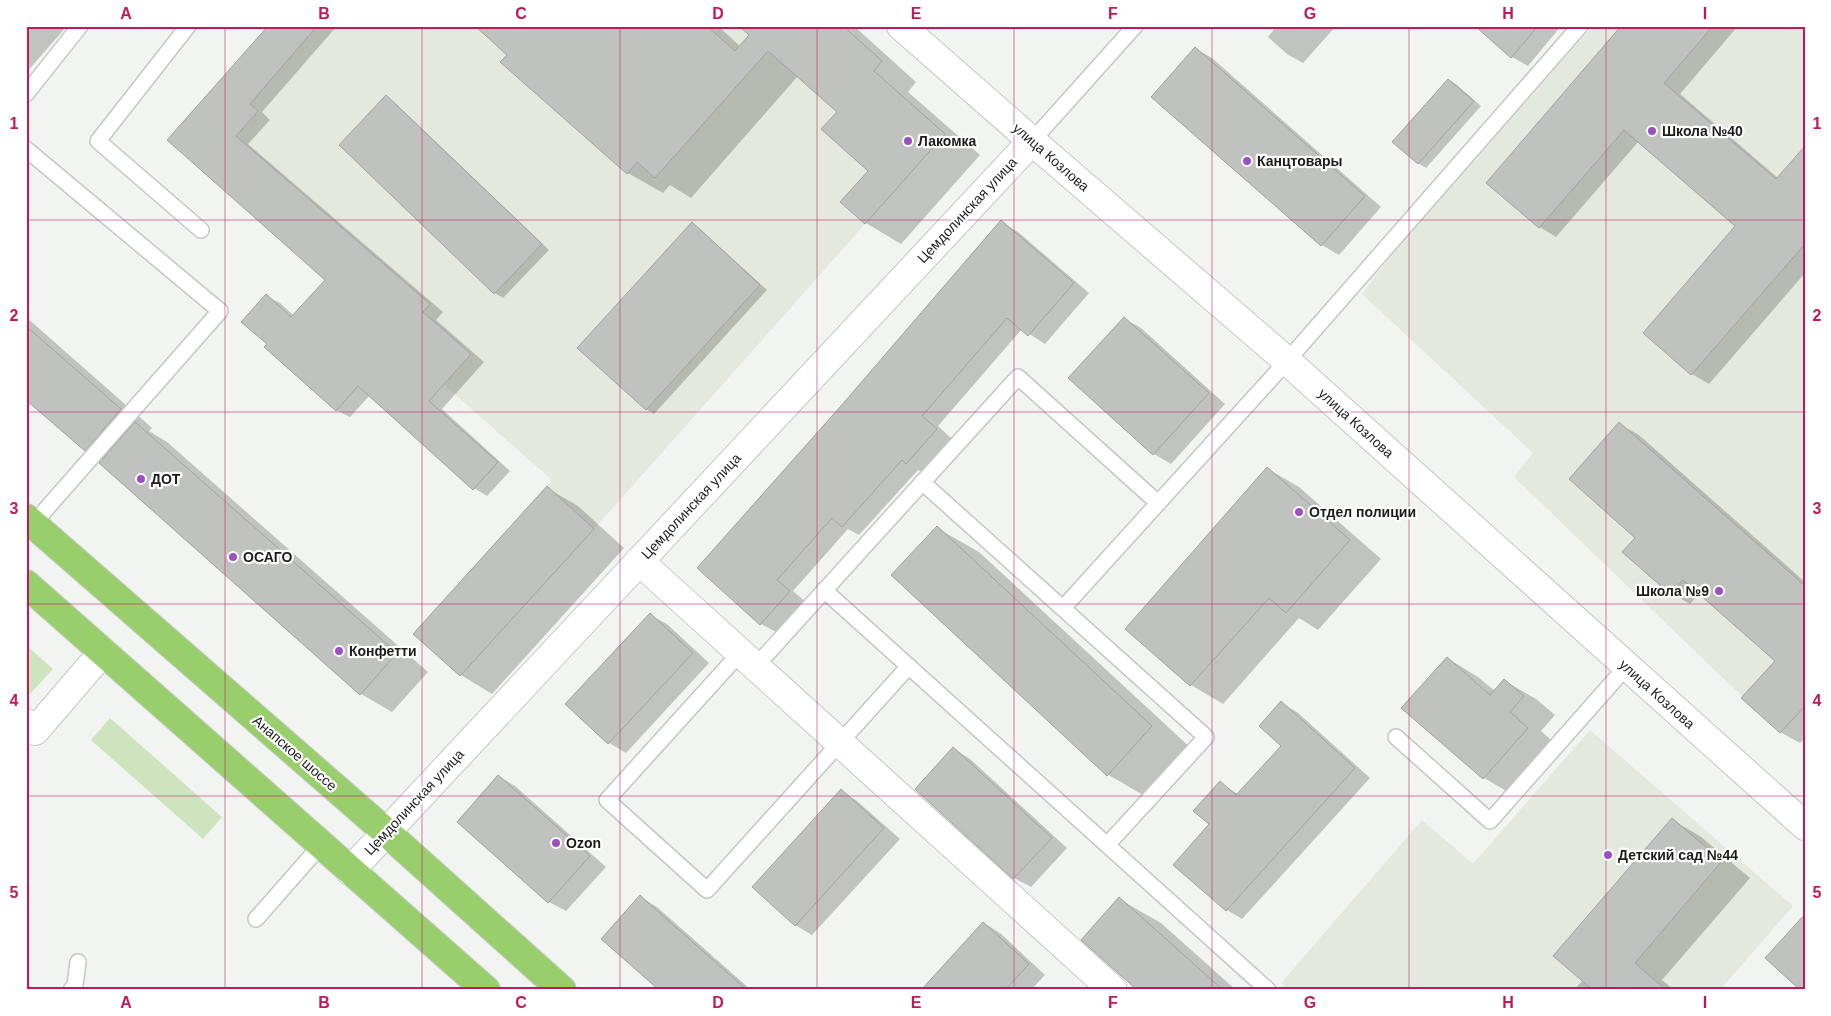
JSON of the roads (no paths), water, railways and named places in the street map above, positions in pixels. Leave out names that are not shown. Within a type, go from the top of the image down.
[{"type":"highway","name":"Анапское шоссе","points":[[29,521],[386,832],[562,990]]},
{"type":"highway","points":[[26,584],[486,990]]},
{"type":"street","name":"улица Козлова","points":[[901,26],[1288,361],[1805,826]]},
{"type":"street","name":"Цемдолинская улица","points":[[350,871],[1032,141]]},
{"type":"street","points":[[639,561],[1110,989]]},
{"type":"street","points":[[31,727],[102,653]]},
{"type":"lane","points":[[26,94],[80,26]]},
{"type":"lane","points":[[188,26],[98,140],[201,230]]},
{"type":"lane","points":[[1032,141],[1135,26]]},
{"type":"lane","points":[[1063,608],[1288,361],[1580,26]]},
{"type":"lane","points":[[26,149],[220,312],[29,521]]},
{"type":"lane","points":[[909,666],[707,890],[607,800],[748,660],[824,590],[1018,377],[1158,503]]},
{"type":"lane","points":[[922,482],[1206,736],[1107,846]]},
{"type":"lane","points":[[824,590],[1268,990]]},
{"type":"lane","points":[[1396,737],[1490,821],[1626,666]]},
{"type":"lane","points":[[256,919],[321,845]]},
{"type":"lane","points":[[71,990],[75,985],[78,962]]},
{"type":"place","name":"Школа №40","points":[[1652,131]]},
{"type":"place","name":"Лакомка","points":[[908,141]]},
{"type":"place","name":"Канцтовары","points":[[1247,161]]},
{"type":"place","name":"ДОТ","points":[[141,479]]},
{"type":"place","name":"Отдел полиции","points":[[1299,512]]},
{"type":"place","name":"ОСАГО","points":[[233,557]]},
{"type":"place","name":"Школа №9","points":[[1719,591]]},
{"type":"place","name":"Конфетти","points":[[339,651]]},
{"type":"place","name":"Ozon","points":[[556,843]]},
{"type":"place","name":"Детский сад №44","points":[[1608,855]]}]
